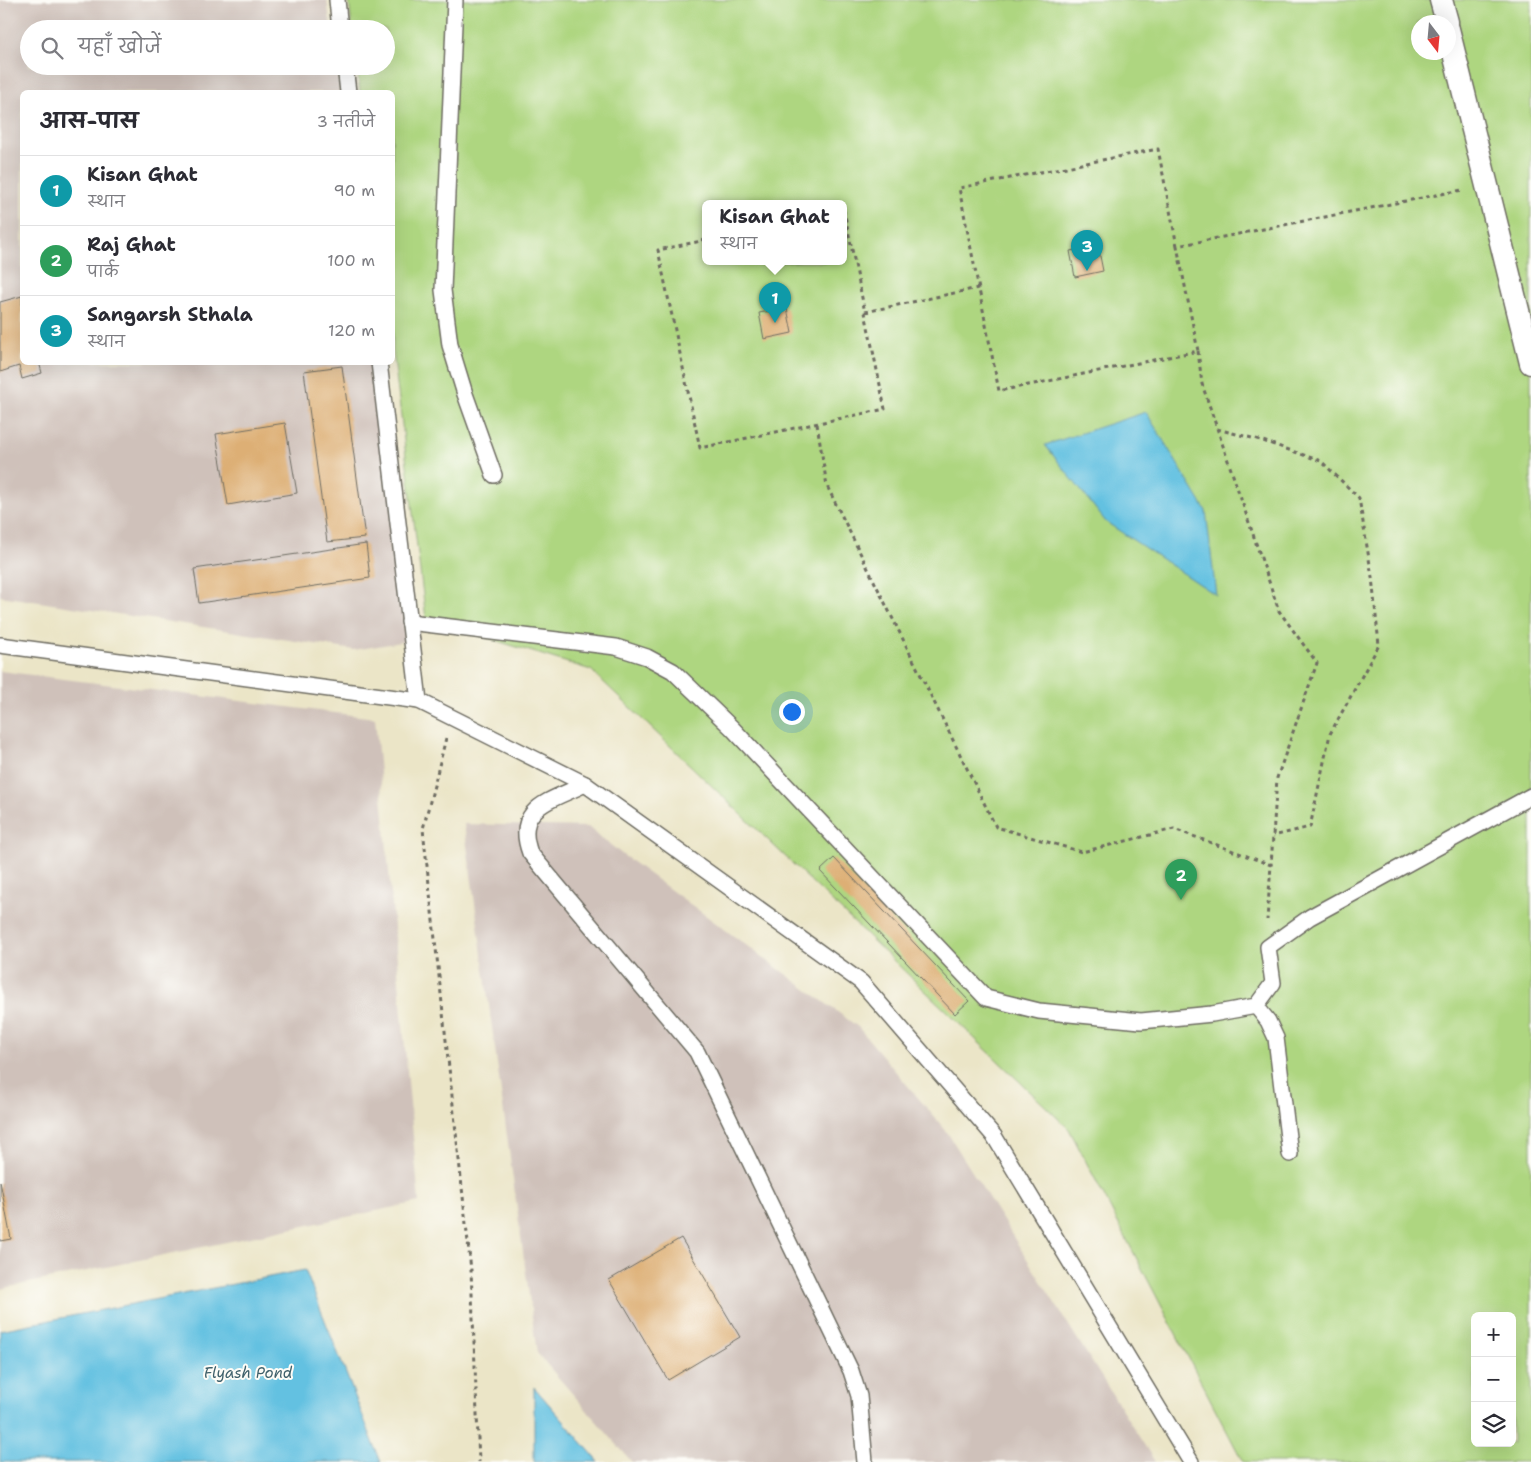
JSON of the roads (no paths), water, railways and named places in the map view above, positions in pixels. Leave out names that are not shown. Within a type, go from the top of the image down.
[{"type":"street","points":[[1441,0],[1445,15]]},
{"type":"street","points":[[1456,60],[1531,363]]},
{"type":"lane","points":[[337,0],[339,20]]},
{"type":"lane","points":[[455,0],[443,290],[450,345],[464,394],[494,475]]},
{"type":"lane","points":[[345,75],[348,90]]},
{"type":"lane","points":[[379,365],[419,701]]},
{"type":"lane","points":[[409,622],[616,647],[647,657],[673,671],[732,728],[986,998],[1039,1011],[1141,1021],[1212,1014],[1256,1006],[1274,983],[1268,947],[1310,917],[1531,796]]},
{"type":"lane","points":[[0,645],[419,701],[585,784],[861,982],[994,1136],[1190,1462]]},
{"type":"lane","points":[[585,784],[534,809],[527,822],[524,837],[530,853],[697,1052],[851,1370],[859,1396],[865,1462]]},
{"type":"lane","points":[[1256,1006],[1268,1021],[1276,1038],[1290,1154]]},
{"type":"water","points":[[1146,412],[1206,511],[1216,595],[1106,522],[1045,445]]},
{"type":"water","name":"Flyash Pond","points":[[305,1270],[381,1462],[0,1462],[0,1330]]},
{"type":"water","points":[[534,1387],[599,1462],[534,1462]]},
{"type":"place","name":"Sangarsh Sthala","points":[[1087,271]]},
{"type":"place","name":"Kisan Ghat","points":[[775,323]]},
{"type":"place","name":"Raj Ghat","points":[[1181,900]]}]
